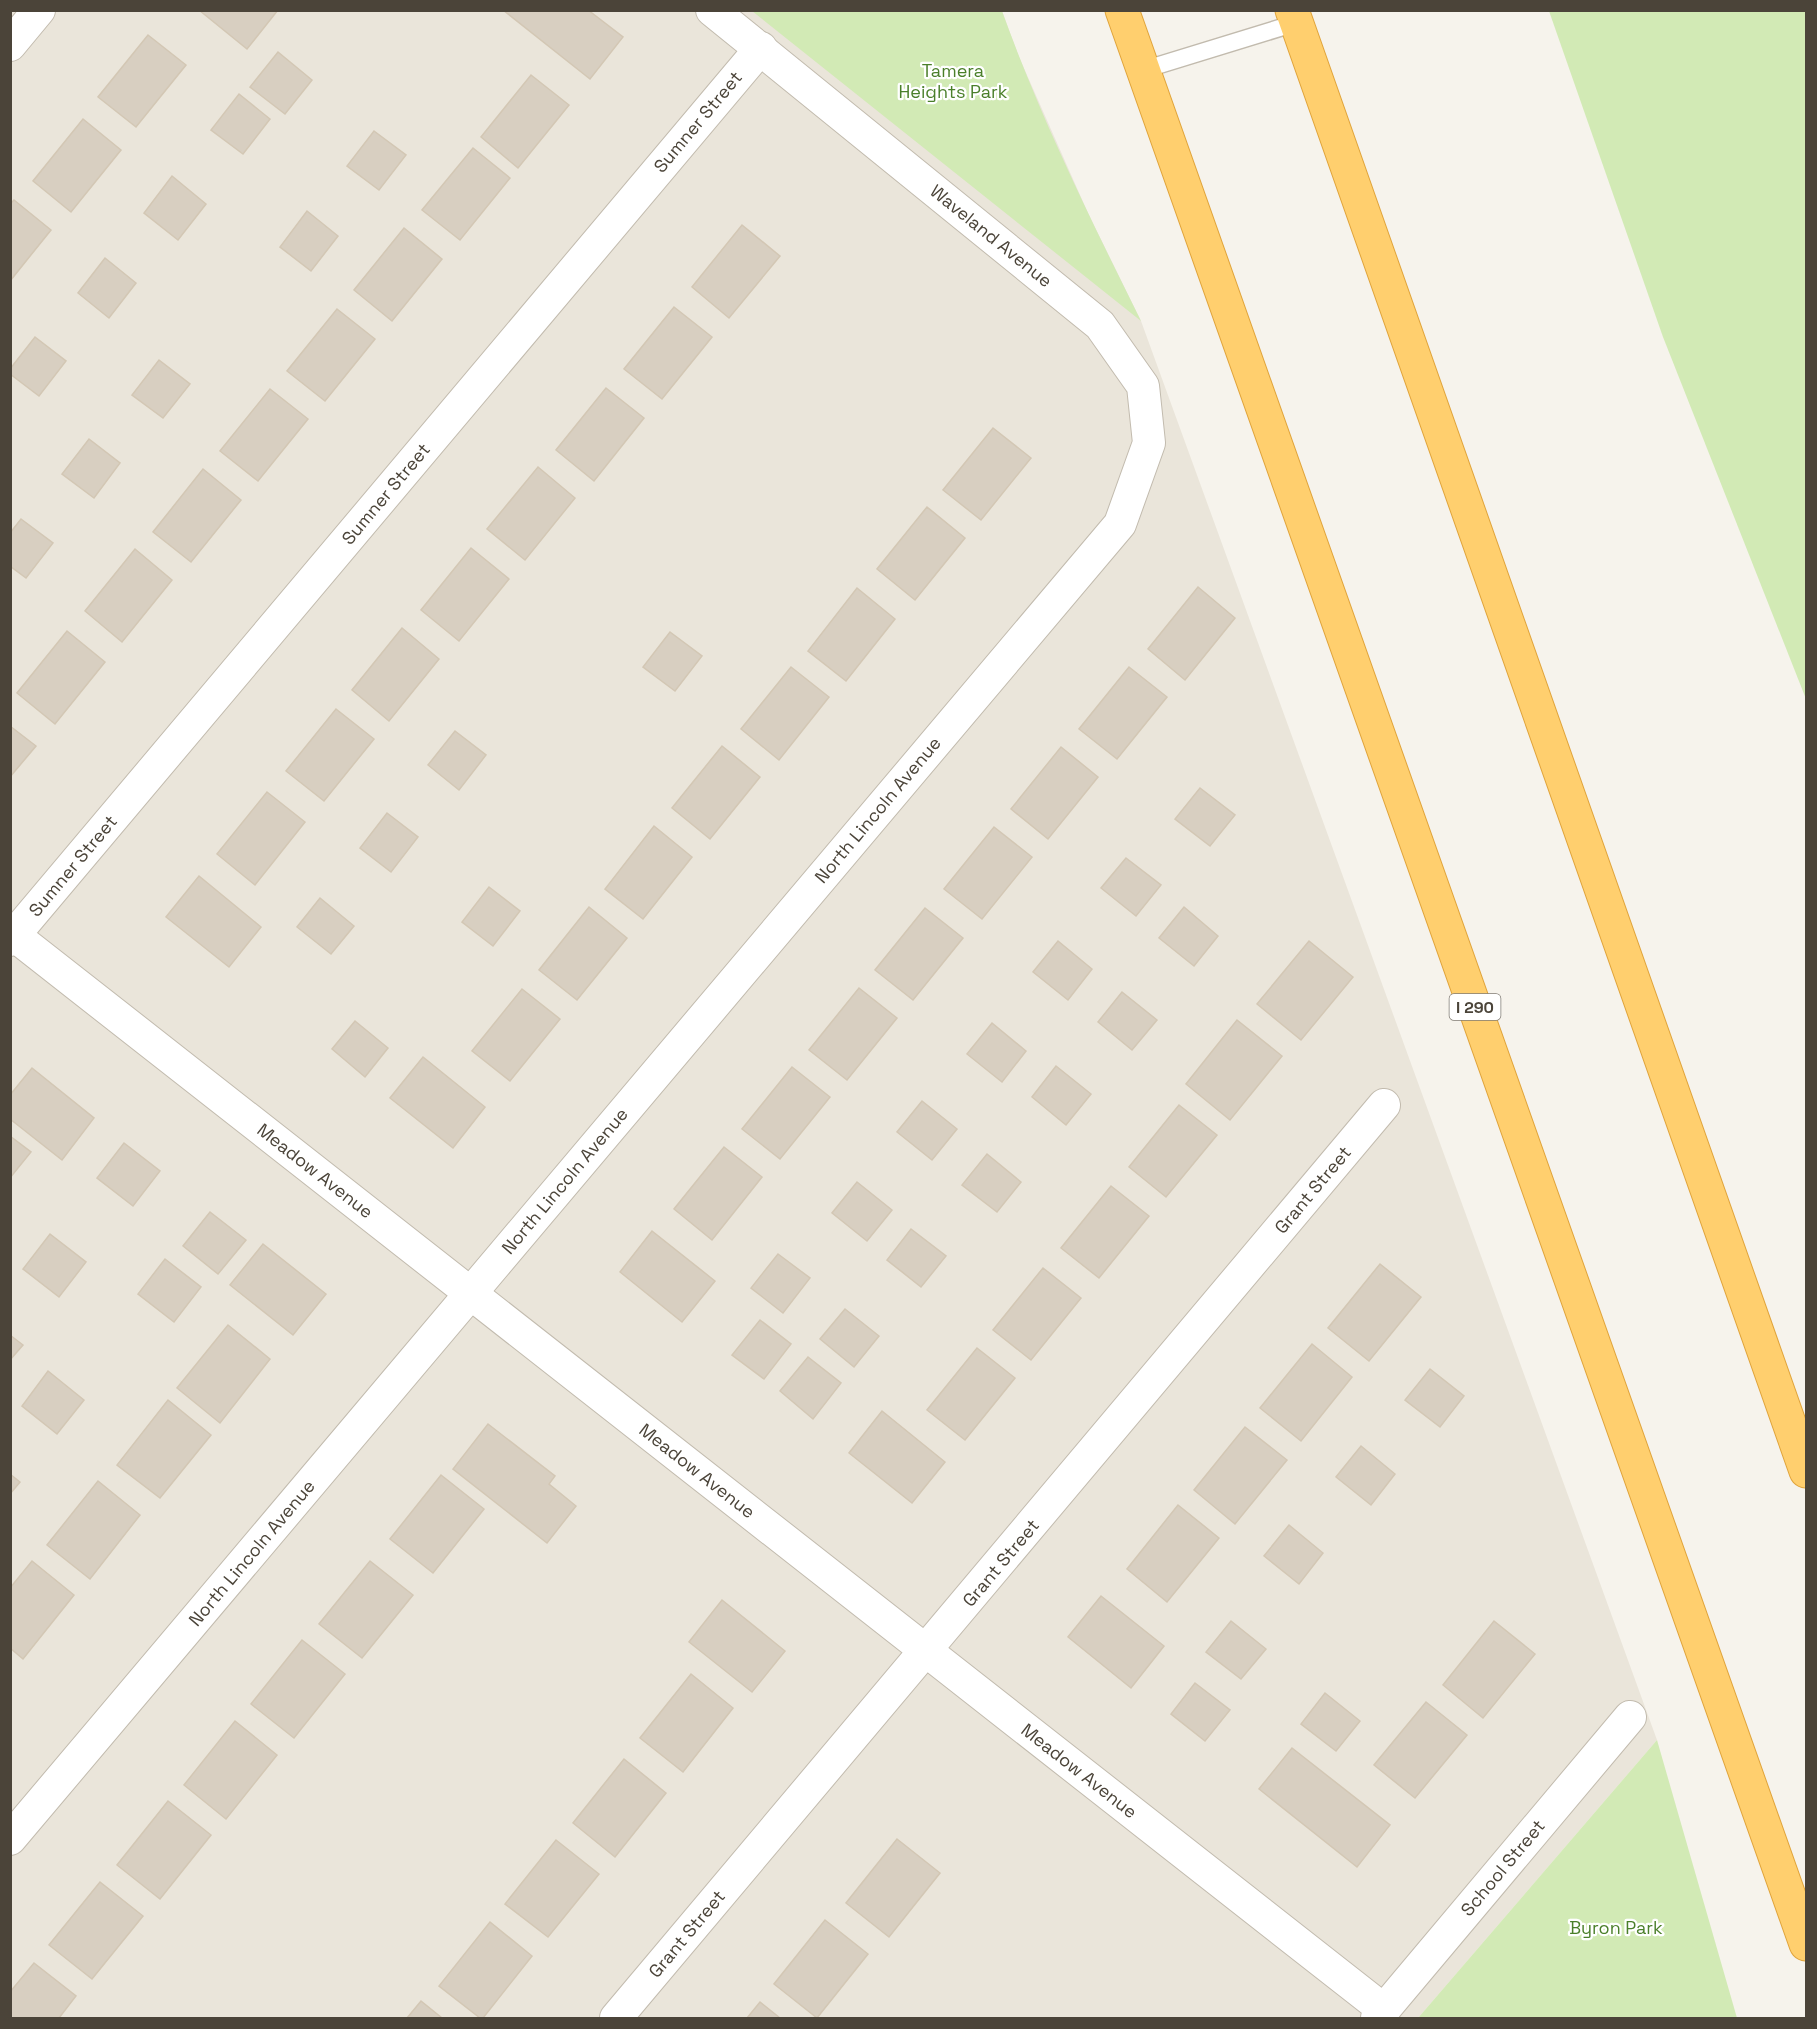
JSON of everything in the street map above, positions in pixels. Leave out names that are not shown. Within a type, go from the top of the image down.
[{"type":"highway","name":"I 290","points":[[1122,10],[1806,1944]]},
{"type":"highway","points":[[1294,17],[1806,1471]]},
{"type":"street","points":[[10,45],[39,10]]},
{"type":"street","name":"Waveland Avenue","points":[[712,10],[1100,325],[1143,386],[1149,443],[1120,524]]},
{"type":"street","name":"Sumner Street","points":[[12,936],[760,48]]},
{"type":"street","name":"North Lincoln Avenue","points":[[10,1839],[1120,524]]},
{"type":"street","name":"Meadow Avenue","points":[[12,936],[927,1652],[1380,2014]]},
{"type":"street","name":"Grant Street","points":[[616,2019],[1384,1106]]},
{"type":"street","name":"School Street","points":[[1380,2014],[1630,1717]]},
{"type":"lane","points":[[1143,70],[1294,17]]},
{"type":"shaded area","points":[[11,11],[1002,11],[1019,57],[1088,213],[1141,321],[1657,1740],[1418,2018],[11,2018]]},
{"type":"green space","name":"Tamera Heights Park","points":[[752,11],[1002,11],[1049,129],[1141,321]]},
{"type":"green space","points":[[1549,11],[1806,11],[1806,699],[1663,337]]},
{"type":"green space","name":"Byron Park","points":[[1657,1740],[1737,2018],[1418,2018]]},
{"type":"building","points":[[199,10],[278,10],[247,49]]},
{"type":"building","points":[[503,10],[588,10],[623,37],[590,79]]},
{"type":"building","points":[[148,35],[186,65],[136,127],[98,97]]},
{"type":"building","points":[[278,52],[312,80],[285,114],[250,87]]},
{"type":"building","points":[[531,75],[569,105],[518,168],[481,137]]},
{"type":"building","points":[[239,94],[270,119],[243,154],[211,130]]},
{"type":"building","points":[[83,119],[121,150],[71,212],[33,181]]},
{"type":"building","points":[[374,131],[406,155],[379,190],[347,166]]},
{"type":"building","points":[[473,148],[510,178],[460,240],[422,210]]},
{"type":"building","points":[[172,176],[206,204],[178,240],[144,213]]},
{"type":"building","points":[[14,200],[51,230],[10,281],[10,204]]},
{"type":"building","points":[[307,211],[338,236],[311,271],[280,247]]},
{"type":"building","points":[[742,225],[780,256],[729,318],[692,287]]},
{"type":"building","points":[[404,228],[442,259],[392,321],[354,290]]},
{"type":"building","points":[[105,258],[136,283],[109,318],[78,293]]},
{"type":"building","points":[[674,307],[712,337],[662,399],[624,369]]},
{"type":"building","points":[[337,309],[375,339],[325,401],[287,371]]},
{"type":"building","points":[[35,337],[66,361],[39,396],[10,374],[10,369]]},
{"type":"building","points":[[159,360],[190,384],[163,418],[132,395]]},
{"type":"building","points":[[606,388],[644,418],[594,481],[556,450]]},
{"type":"building","points":[[270,389],[308,419],[258,481],[220,451]]},
{"type":"building","points":[[993,428],[1031,458],[981,520],[943,490]]},
{"type":"building","points":[[89,439],[120,463],[94,498],[62,474]]},
{"type":"building","points":[[538,467],[575,498],[525,560],[487,529]]},
{"type":"building","points":[[203,469],[241,500],[191,562],[153,532]]},
{"type":"building","points":[[927,507],[965,538],[915,600],[877,569]]},
{"type":"building","points":[[21,519],[53,543],[26,578],[10,566],[10,533]]},
{"type":"building","points":[[471,548],[509,579],[459,641],[421,610]]},
{"type":"building","points":[[135,549],[172,580],[122,642],[85,611]]},
{"type":"building","points":[[1198,587],[1235,618],[1185,680],[1148,649]]},
{"type":"building","points":[[857,588],[895,619],[846,681],[808,651]]},
{"type":"building","points":[[402,628],[439,659],[389,721],[352,690]]},
{"type":"building","points":[[67,631],[105,662],[55,724],[17,693]]},
{"type":"building","points":[[670,632],[702,656],[675,691],[643,667]]},
{"type":"building","points":[[791,667],[829,697],[779,760],[741,729]]},
{"type":"building","points":[[1129,667],[1167,697],[1117,759],[1079,729]]},
{"type":"building","points":[[336,709],[374,739],[324,801],[286,771]]},
{"type":"building","points":[[10,726],[36,746],[10,777]]},
{"type":"building","points":[[455,731],[486,755],[459,790],[428,765]]},
{"type":"building","points":[[722,746],[760,777],[710,839],[672,808]]},
{"type":"building","points":[[1061,747],[1098,777],[1048,839],[1011,809]]},
{"type":"building","points":[[1200,788],[1235,815],[1210,846],[1175,819]]},
{"type":"building","points":[[267,792],[305,822],[255,885],[217,854]]},
{"type":"building","points":[[387,813],[418,837],[391,872],[360,848]]},
{"type":"building","points":[[654,826],[692,857],[643,919],[605,889]]},
{"type":"building","points":[[994,827],[1032,857],[982,919],[944,889]]},
{"type":"building","points":[[1126,858],[1161,885],[1136,916],[1101,888]]},
{"type":"building","points":[[199,876],[261,927],[229,967],[166,917]]},
{"type":"building","points":[[489,887],[520,911],[493,946],[462,922]]},
{"type":"building","points":[[320,898],[354,926],[331,954],[297,927]]},
{"type":"building","points":[[589,907],[627,938],[577,1000],[539,970]]},
{"type":"building","points":[[1184,907],[1218,936],[1194,966],[1159,938]]},
{"type":"building","points":[[925,908],[963,938],[913,1000],[875,970]]},
{"type":"building","points":[[1058,941],[1092,969],[1068,1000],[1033,972]]},
{"type":"building","points":[[1309,941],[1353,977],[1301,1040],[1257,1004]]},
{"type":"building","points":[[859,988],[897,1018],[847,1080],[809,1050]]},
{"type":"building","points":[[522,989],[560,1019],[510,1081],[472,1051]]},
{"type":"building","points":[[1122,992],[1157,1020],[1132,1050],[1098,1022]]},
{"type":"building","points":[[1237,1020],[1282,1056],[1230,1120],[1186,1084]]},
{"type":"building","points":[[355,1021],[388,1048],[365,1077],[332,1049]]},
{"type":"building","points":[[992,1023],[1026,1051],[1002,1082],[967,1054]]},
{"type":"building","points":[[423,1057],[485,1107],[453,1148],[390,1098]]},
{"type":"building","points":[[1056,1066],[1091,1094],[1066,1125],[1032,1097]]},
{"type":"building","points":[[792,1067],[830,1097],[780,1159],[742,1129]]},
{"type":"building","points":[[32,1068],[94,1118],[62,1160],[10,1119],[10,1095]]},
{"type":"building","points":[[922,1101],[957,1129],[932,1160],[897,1132]]},
{"type":"building","points":[[1179,1105],[1217,1135],[1166,1197],[1129,1167]]},
{"type":"building","points":[[10,1136],[31,1152],[10,1178]]},
{"type":"building","points":[[124,1143],[160,1171],[133,1206],[97,1178]]},
{"type":"building","points":[[724,1147],[762,1177],[712,1240],[674,1209]]},
{"type":"building","points":[[987,1154],[1021,1182],[997,1212],[962,1185]]},
{"type":"building","points":[[857,1182],[892,1210],[867,1241],[832,1213]]},
{"type":"building","points":[[1111,1186],[1149,1216],[1099,1278],[1061,1248]]},
{"type":"building","points":[[210,1212],[246,1240],[218,1274],[183,1246]]},
{"type":"building","points":[[911,1229],[946,1256],[921,1287],[887,1260]]},
{"type":"building","points":[[652,1231],[715,1281],[682,1322],[620,1272]]},
{"type":"building","points":[[50,1234],[86,1262],[59,1297],[23,1269]]},
{"type":"building","points":[[263,1244],[326,1294],[293,1335],[230,1285]]},
{"type":"building","points":[[778,1254],[810,1278],[783,1313],[751,1288]]},
{"type":"building","points":[[165,1259],[201,1287],[174,1322],[138,1294]]},
{"type":"building","points":[[1380,1264],[1421,1297],[1369,1361],[1328,1328]]},
{"type":"building","points":[[1043,1268],[1081,1298],[1031,1360],[993,1330]]},
{"type":"building","points":[[845,1309],[879,1336],[854,1367],[820,1339]]},
{"type":"building","points":[[760,1320],[791,1344],[764,1379],[732,1355]]},
{"type":"building","points":[[228,1325],[270,1359],[220,1423],[177,1388]]},
{"type":"building","points":[[10,1335],[23,1345],[10,1360]]},
{"type":"building","points":[[1312,1344],[1352,1377],[1301,1441],[1260,1408]]},
{"type":"building","points":[[977,1348],[1015,1378],[965,1440],[927,1410]]},
{"type":"building","points":[[808,1357],[841,1383],[813,1419],[780,1391]]},
{"type":"building","points":[[1430,1369],[1464,1396],[1440,1427],[1405,1400]]},
{"type":"building","points":[[48,1371],[84,1400],[57,1434],[22,1406]]},
{"type":"building","points":[[168,1400],[211,1435],[160,1498],[117,1465]]},
{"type":"building","points":[[882,1411],[945,1462],[912,1503],[849,1453]]},
{"type":"building","points":[[488,1424],[555,1476],[549,1484],[576,1506],[547,1543],[453,1469]]},
{"type":"building","points":[[1245,1427],[1287,1460],[1235,1524],[1194,1490]]},
{"type":"building","points":[[1361,1446],[1395,1474],[1371,1505],[1336,1477]]},
{"type":"building","points":[[10,1474],[20,1482],[10,1494]]},
{"type":"building","points":[[441,1475],[484,1509],[433,1573],[390,1539]]},
{"type":"building","points":[[98,1481],[140,1515],[90,1579],[47,1545]]},
{"type":"building","points":[[1178,1505],[1219,1538],[1167,1602],[1127,1569]]},
{"type":"building","points":[[1289,1525],[1323,1553],[1299,1584],[1264,1556]]},
{"type":"building","points":[[32,1561],[74,1595],[23,1659],[10,1648],[10,1588]]},
{"type":"building","points":[[370,1561],[413,1595],[362,1658],[319,1624]]},
{"type":"building","points":[[1101,1596],[1164,1646],[1131,1688],[1068,1637]]},
{"type":"building","points":[[722,1600],[785,1651],[752,1692],[689,1642]]},
{"type":"building","points":[[1231,1621],[1266,1649],[1241,1679],[1206,1652]]},
{"type":"building","points":[[1494,1621],[1535,1654],[1483,1718],[1443,1685]]},
{"type":"building","points":[[302,1640],[345,1674],[294,1738],[251,1704]]},
{"type":"building","points":[[691,1674],[733,1708],[683,1772],[640,1738]]},
{"type":"building","points":[[1195,1683],[1230,1710],[1205,1741],[1171,1714]]},
{"type":"building","points":[[1325,1693],[1360,1721],[1336,1751],[1301,1724]]},
{"type":"building","points":[[1426,1702],[1467,1735],[1415,1798],[1374,1765]]},
{"type":"building","points":[[235,1721],[277,1755],[226,1819],[184,1785]]},
{"type":"building","points":[[1292,1748],[1390,1825],[1357,1867],[1259,1789]]},
{"type":"building","points":[[624,1759],[666,1793],[615,1857],[573,1823]]},
{"type":"building","points":[[168,1801],[211,1835],[160,1899],[117,1865]]},
{"type":"building","points":[[897,1839],[940,1873],[889,1937],[846,1903]]},
{"type":"building","points":[[556,1840],[599,1874],[548,1937],[505,1904]]},
{"type":"building","points":[[100,1882],[143,1916],[92,1979],[49,1945]]},
{"type":"building","points":[[825,1920],[868,1954],[817,2018],[774,1984]]},
{"type":"building","points":[[490,1922],[532,1956],[483,2018],[480,2018],[439,1986]]},
{"type":"building","points":[[34,1963],[76,1996],[59,2018],[10,2018],[10,1992]]},
{"type":"building","points":[[421,2001],[442,2018],[407,2018]]},
{"type":"building","points":[[760,2002],[780,2018],[747,2018]]}]
